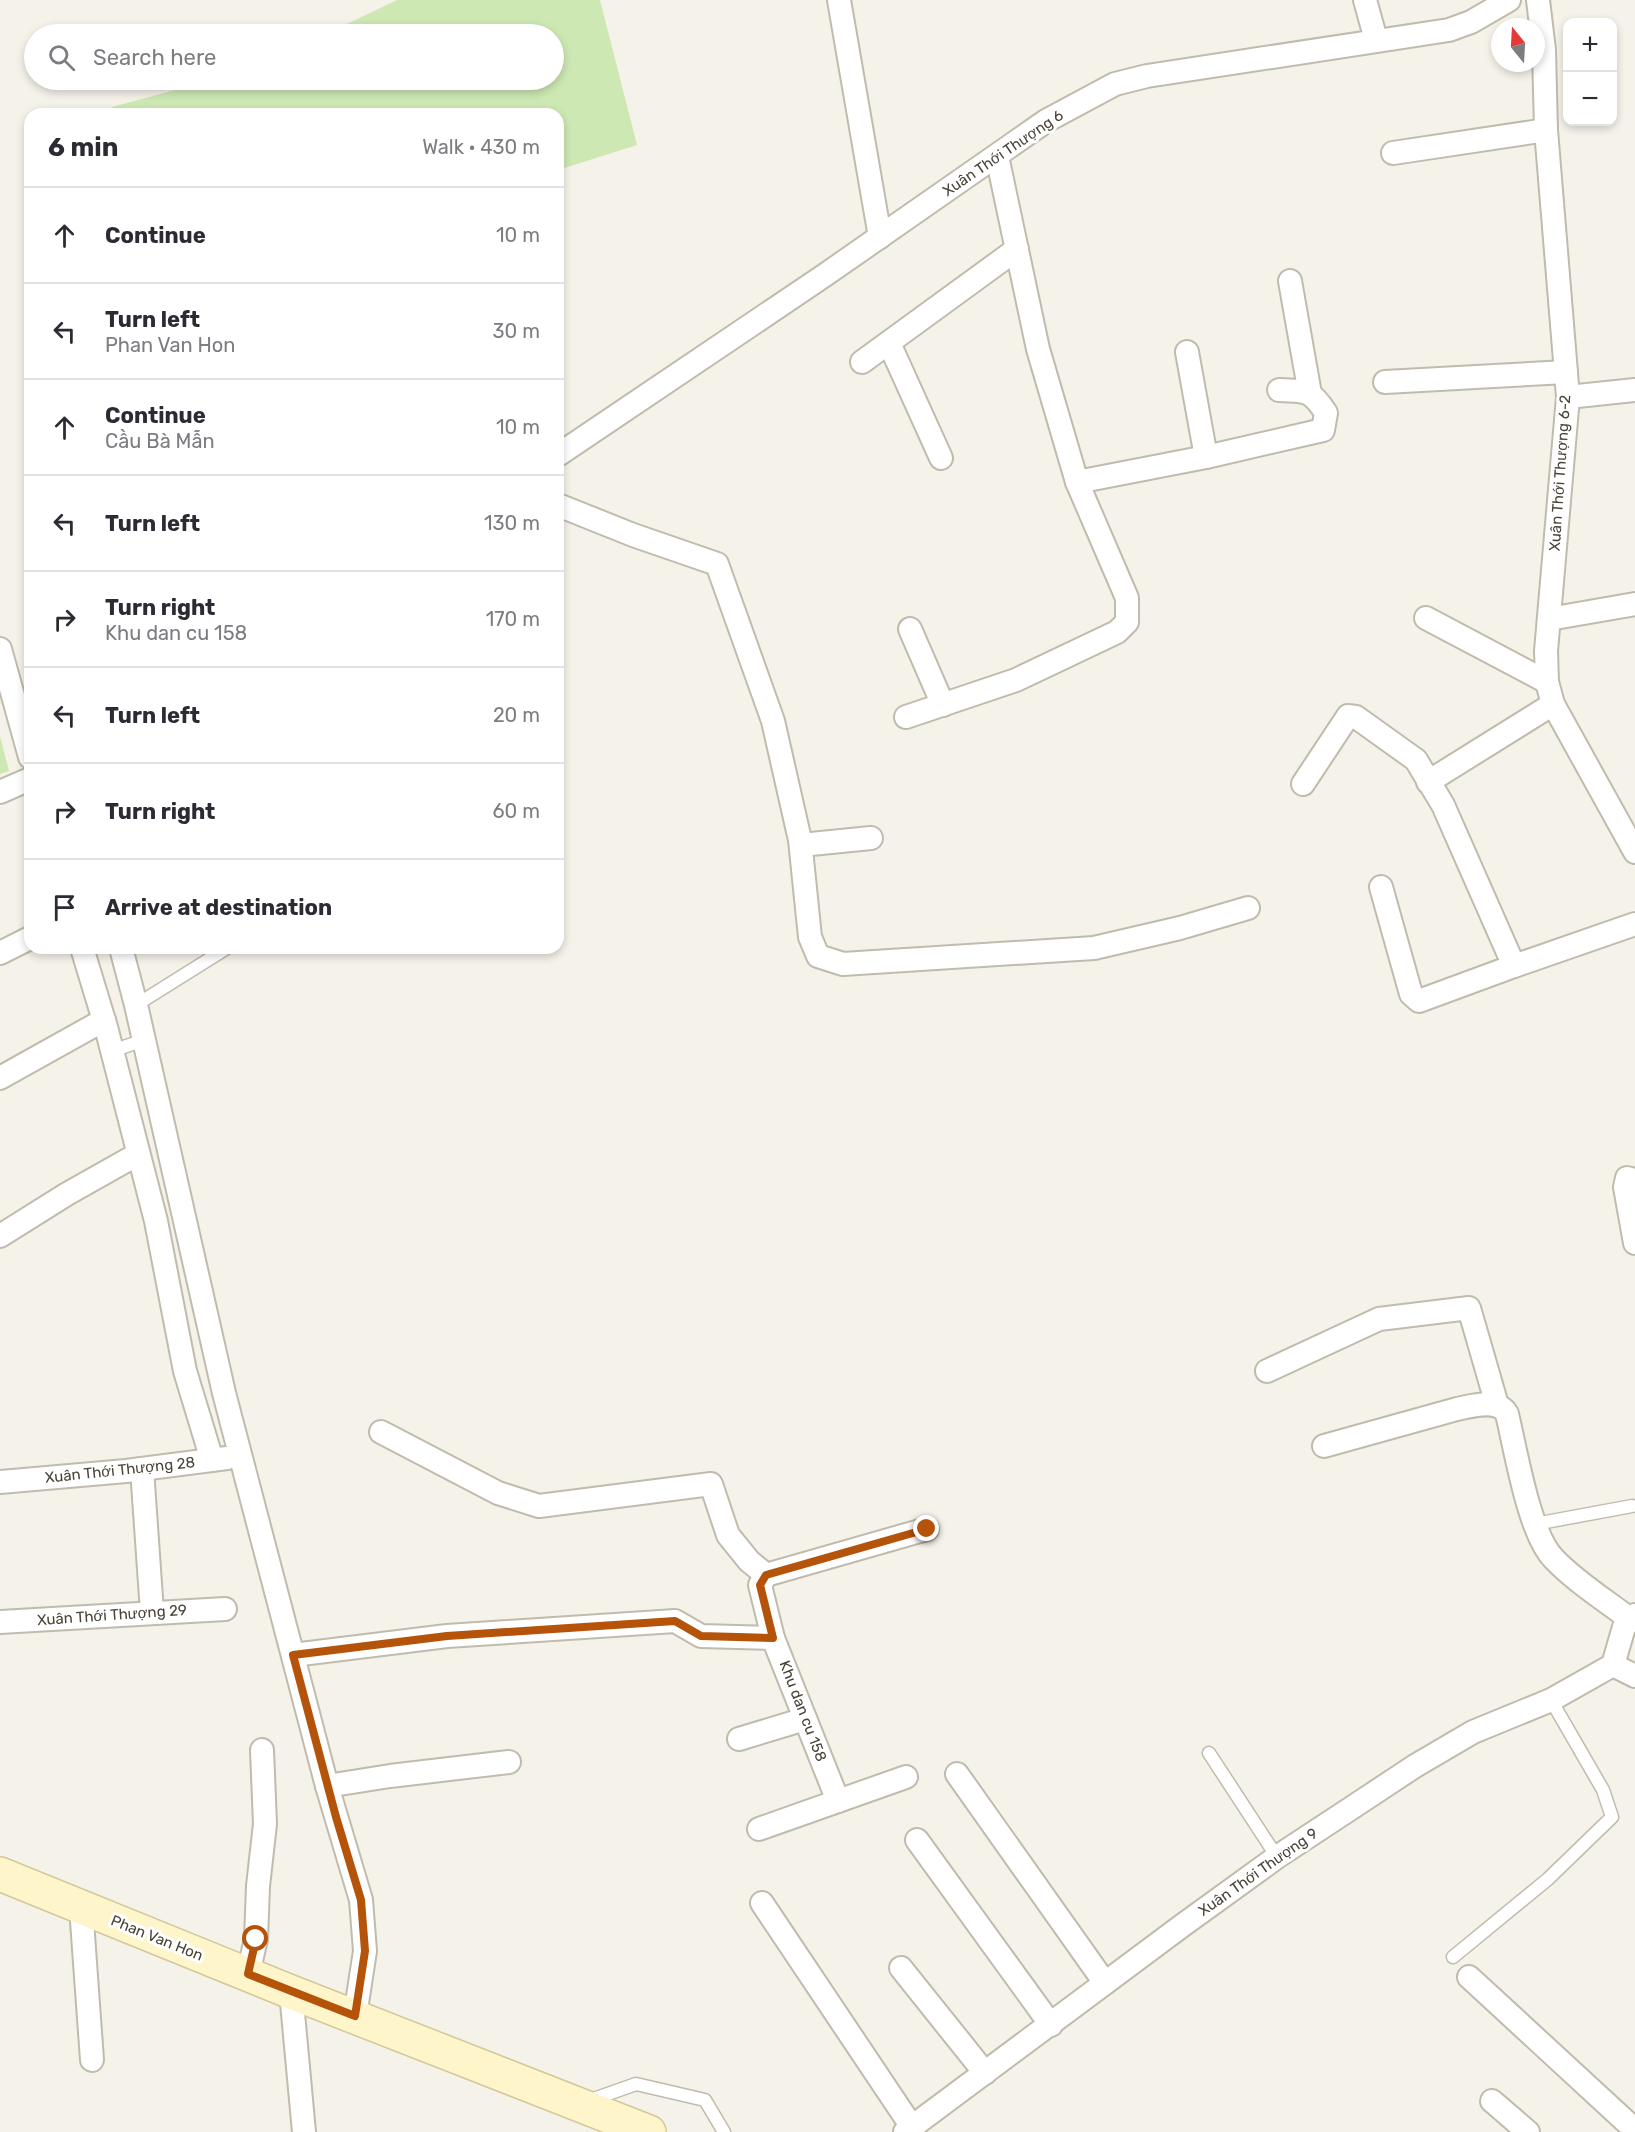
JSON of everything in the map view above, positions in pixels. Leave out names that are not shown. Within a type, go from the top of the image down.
[{"type":"main road","name":"Phan Van Hon","points":[[0,1874],[649,2132]]},
{"type":"street","points":[[839,0],[880,237]]},
{"type":"street","points":[[1365,0],[1376,40]]},
{"type":"street","name":"Xuân Thới Thượng 6","points":[[564,451],[1046,122],[1115,84],[1147,76],[1449,30],[1471,22],[1509,0]]},
{"type":"street","name":"Xuân Thới Thượng 6-2","points":[[1538,0],[1544,50],[1546,130],[1568,397],[1546,651],[1547,682],[1553,704],[1635,852]]},
{"type":"street","points":[[1393,153],[1546,130]]},
{"type":"street","points":[[906,717],[1016,680],[1117,632],[1127,622],[1127,598],[1077,482],[1038,349],[997,156]]},
{"type":"street","points":[[862,362],[1017,249]]},
{"type":"street","points":[[1290,281],[1310,394]]},
{"type":"street","points":[[889,343],[941,458]]},
{"type":"street","points":[[1187,352],[1206,457]]},
{"type":"street","points":[[1385,382],[1566,372]]},
{"type":"street","points":[[1077,482],[1206,457],[1323,430],[1326,413],[1315,396],[1305,392],[1279,390]]},
{"type":"street","points":[[1568,397],[1635,390]]},
{"type":"street","points":[[564,507],[633,535],[717,564],[773,721],[801,845],[810,937],[818,956],[843,964],[1094,948],[1180,928],[1248,908]]},
{"type":"street","points":[[1549,619],[1635,604]]},
{"type":"street","points":[[1426,618],[1547,682]]},
{"type":"street","points":[[910,629],[943,705]]},
{"type":"street","points":[[0,649],[24,735]]},
{"type":"street","points":[[1428,782],[1553,704]]},
{"type":"street","points":[[1303,784],[1348,717],[1356,717],[1416,760],[1443,805],[1514,966]]},
{"type":"street","points":[[0,792],[24,782]]},
{"type":"street","points":[[801,845],[871,838]]},
{"type":"street","points":[[1381,887],[1412,994],[1415,1000],[1419,1001],[1635,924]]},
{"type":"street","points":[[0,953],[24,941]]},
{"type":"street","points":[[84,954],[104,1020],[156,1221],[185,1371],[212,1460]]},
{"type":"street","points":[[123,954],[224,1393],[327,1786],[361,1900],[365,1951],[325,2004],[304,2132]]},
{"type":"street","points":[[0,1078],[104,1020]]},
{"type":"street","points":[[0,1236],[67,1194],[138,1154]]},
{"type":"street","points":[[1635,1180],[1627,1178],[1625,1187],[1635,1243]]},
{"type":"street","points":[[1267,1371],[1379,1319],[1469,1308],[1497,1406]]},
{"type":"street","points":[[1324,1446],[1457,1409],[1479,1405],[1503,1408],[1507,1414],[1541,1541],[1553,1558],[1633,1617],[1624,1627],[1613,1665],[1635,1676]]},
{"type":"street","points":[[381,1432],[498,1493],[539,1506],[711,1484],[728,1535],[749,1561],[766,1575],[927,1529]]},
{"type":"street","name":"Xuân Thới Thượng 28","points":[[0,1482],[142,1469],[240,1456]]},
{"type":"street","points":[[142,1469],[152,1612]]},
{"type":"street","name":"Khu dan cu 158","points":[[766,1575],[760,1585],[773,1638],[838,1801]]},
{"type":"street","name":"Xuân Thới Thượng 29","points":[[0,1622],[225,1609]]},
{"type":"street","points":[[293,1655],[447,1636],[675,1621],[701,1636],[773,1638]]},
{"type":"street","name":"Xuân Thới Thượng 9","points":[[909,2129],[1277,1857],[1414,1766],[1473,1732],[1551,1700],[1613,1665]]},
{"type":"street","points":[[739,1739],[806,1719]]},
{"type":"street","points":[[248,1974],[256,1939],[258,1886],[265,1824],[262,1750]]},
{"type":"street","points":[[327,1786],[509,1761]]},
{"type":"street","points":[[957,1774],[1105,1983]]},
{"type":"street","points":[[759,1829],[906,1777]]},
{"type":"street","points":[[917,1840],[1051,2025]]},
{"type":"street","points":[[762,1903],[909,2129]]},
{"type":"street","points":[[81,1907],[92,2060]]},
{"type":"street","points":[[901,1968],[985,2073]]},
{"type":"street","points":[[1469,1977],[1635,2130]]},
{"type":"street","points":[[1492,2101],[1528,2132]]},
{"type":"lane","points":[[136,1005],[217,954]]},
{"type":"lane","points":[[112,1051],[144,1040]]},
{"type":"lane","points":[[1535,1524],[1632,1506]]},
{"type":"lane","points":[[1453,1957],[1548,1879],[1612,1817],[1603,1790],[1551,1700]]},
{"type":"lane","points":[[1209,1753],[1277,1857]]},
{"type":"lane","points":[[579,2104],[636,2084],[705,2100],[724,2132]]},
{"type":"green space","points":[[397,0],[600,0],[637,145],[564,168],[564,108],[112,108],[175,90],[564,90],[564,24],[347,24]]},
{"type":"green space","points":[[0,736],[9,771],[0,774]]},
{"type":"route","points":[[256,1939],[248,1974],[355,2016],[365,1951],[361,1900],[336,1817],[293,1655],[447,1636],[675,1621],[701,1636],[773,1638],[760,1585],[766,1575],[927,1529]]}]
